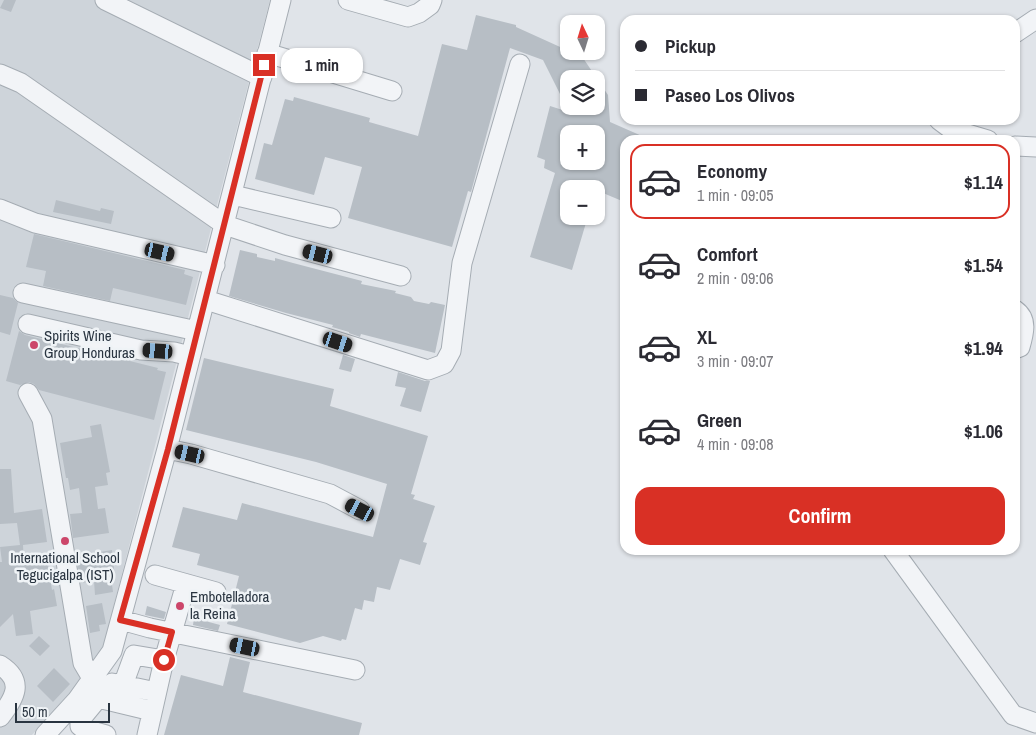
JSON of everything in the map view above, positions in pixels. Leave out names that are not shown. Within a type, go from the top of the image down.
[{"type":"street","points":[[105,0],[262,77]]},
{"type":"street","points":[[45,735],[77,700],[112,651],[168,449],[281,0]]},
{"type":"street","points":[[348,0],[408,17],[419,13],[430,5],[432,0]]},
{"type":"street","points":[[1020,30],[1036,19]]},
{"type":"street","points":[[267,53],[392,91]]},
{"type":"street","points":[[206,300],[428,370],[444,364],[451,351],[462,263],[520,64]]},
{"type":"street","points":[[0,74],[21,83],[225,225],[285,245],[401,276]]},
{"type":"street","points":[[949,130],[968,135]]},
{"type":"street","points":[[1020,146],[1036,146]]},
{"type":"street","points":[[232,195],[331,218]]},
{"type":"street","points":[[0,209],[35,223],[215,265]]},
{"type":"street","points":[[22,293],[197,331]]},
{"type":"street","points":[[1020,313],[1025,328],[1020,347]]},
{"type":"street","points":[[28,324],[141,350],[174,352],[190,356]]},
{"type":"street","points":[[28,393],[42,419],[83,664],[92,680]]},
{"type":"street","points":[[168,449],[330,494],[360,510]]},
{"type":"street","points":[[897,555],[1013,715],[1036,723]]},
{"type":"street","points":[[155,575],[216,592]]},
{"type":"street","points":[[147,735],[164,660],[186,584]]},
{"type":"street","points":[[120,620],[355,670]]},
{"type":"street","points":[[124,685],[134,655],[164,660]]},
{"type":"street","points":[[0,665],[9,671],[15,682],[15,692],[11,703],[0,717]]},
{"type":"street","points":[[106,735],[84,729],[80,726],[80,720],[108,686],[112,683],[156,692]]},
{"type":"street","points":[[98,698],[152,711]]},
{"type":"shaded area","points":[[0,0],[270,0],[100,659],[32,735],[0,735]]},
{"type":"building","points":[[4,0],[16,0],[11,12],[0,8]]},
{"type":"building","points":[[476,15],[516,25],[516,27],[560,47],[560,60],[584,60],[591,70],[560,70],[560,94],[543,60],[510,48],[471,192],[468,191],[452,247],[348,218],[362,167],[325,157],[314,195],[255,179],[264,143],[272,145],[285,99],[293,101],[294,97],[370,118],[369,122],[418,136],[442,44],[467,50]]},
{"type":"building","points":[[605,91],[608,95],[610,122],[640,135],[620,135],[620,200],[605,194],[605,180],[560,180],[560,225],[585,225],[572,270],[530,257],[555,173],[544,168],[545,160],[537,157],[550,106],[560,109],[560,115],[605,115]]},
{"type":"building","points":[[56,200],[100,211],[101,208],[114,211],[111,224],[53,212]]},
{"type":"building","points":[[34,234],[185,270],[184,274],[193,277],[186,305],[113,288],[110,301],[43,286],[46,271],[26,267]]},
{"type":"building","points":[[240,250],[257,254],[257,257],[275,261],[275,258],[362,281],[361,284],[396,291],[395,293],[411,297],[414,301],[445,305],[435,353],[361,334],[360,337],[332,327],[333,325],[229,296]]},
{"type":"building","points":[[0,295],[13,298],[18,303],[10,335],[0,332]]},
{"type":"building","points":[[19,331],[25,335],[158,368],[157,370],[166,372],[154,420],[39,390],[34,384],[29,382],[20,385],[6,381]]},
{"type":"building","points":[[343,355],[355,359],[351,372],[339,369]]},
{"type":"building","points":[[204,358],[334,389],[330,406],[428,436],[411,494],[415,495],[413,499],[435,506],[423,542],[427,543],[420,565],[400,559],[390,590],[377,587],[374,602],[364,600],[362,610],[355,608],[346,640],[342,639],[341,641],[323,636],[300,643],[227,624],[239,576],[197,565],[200,554],[172,547],[183,507],[237,520],[242,503],[373,537],[387,484],[316,462],[186,430]]},
{"type":"building","points":[[398,372],[430,381],[421,412],[400,406],[406,388],[395,386]]},
{"type":"building","points":[[101,424],[110,472],[106,473],[108,485],[95,487],[98,509],[105,508],[109,533],[73,538],[70,514],[82,513],[79,488],[70,490],[60,443],[92,437],[90,426]]},
{"type":"building","points":[[0,469],[11,469],[14,513],[42,509],[47,542],[23,545],[24,565],[47,561],[57,606],[30,611],[33,634],[16,636],[13,614],[0,627],[0,562],[2,562],[0,547],[20,545],[17,523],[0,524]]},
{"type":"building","points":[[112,550],[115,578],[111,578],[113,592],[95,595],[94,581],[81,583],[76,556]]},
{"type":"building","points":[[102,603],[106,624],[99,625],[100,631],[90,633],[86,606]]},
{"type":"building","points":[[147,606],[166,612],[164,619],[145,615]]},
{"type":"building","points":[[194,618],[220,625],[218,631],[193,625]]},
{"type":"building","points":[[39,636],[50,646],[40,656],[29,646]]},
{"type":"building","points":[[230,657],[250,662],[243,692],[362,723],[359,735],[164,735],[181,675],[223,686]]},
{"type":"building","points":[[54,668],[70,684],[53,702],[37,686]]},
{"type":"place","name":"Spirits Wine Group Honduras","points":[[34,345]]},
{"type":"place","name":"International School Tegucigalpa (IST)","points":[[65,541]]},
{"type":"place","name":"Embotelladora la Reina","points":[[180,606]]},
{"type":"route","points":[[164,660],[172,632],[120,620],[168,449],[264,65]]}]
